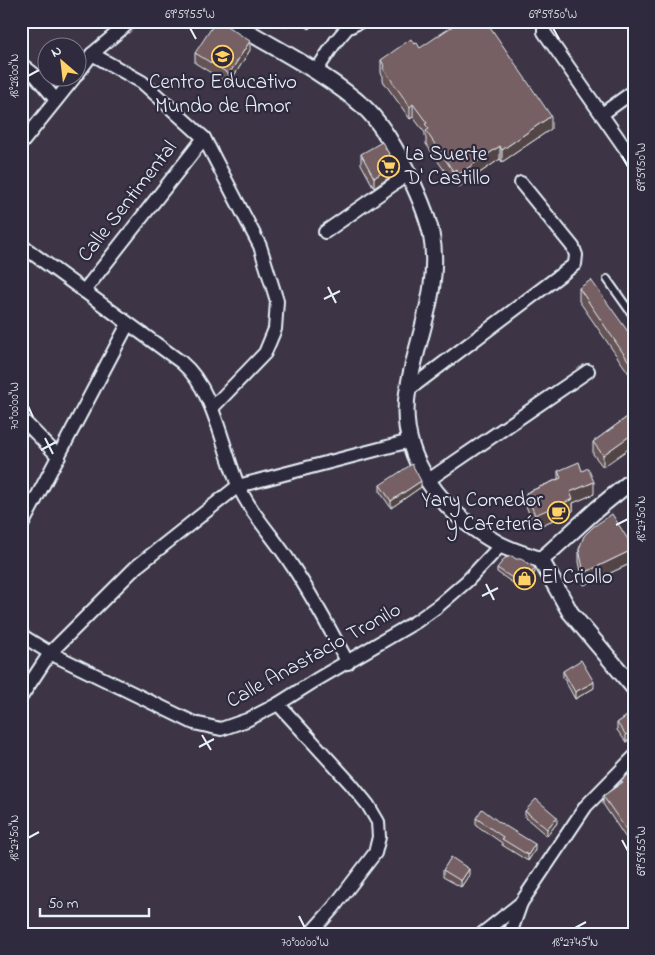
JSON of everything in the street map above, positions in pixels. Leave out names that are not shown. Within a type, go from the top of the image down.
[{"type":"street","points":[[88,59],[131,21]]},
{"type":"street","points":[[230,21],[316,71],[364,108],[382,131],[408,174],[424,212],[434,250],[433,283],[408,390],[406,413],[414,455],[428,481],[451,510],[469,526],[501,545],[541,560],[570,612],[634,688]]},
{"type":"street","points":[[316,71],[347,28],[361,21]]},
{"type":"street","points":[[544,26],[634,161]]},
{"type":"street","points":[[92,54],[142,82],[204,138],[260,246],[277,301],[275,329],[265,353],[212,408]]},
{"type":"street","points":[[21,64],[35,75],[56,100]]},
{"type":"street","points":[[21,144],[66,88]]},
{"type":"street","points":[[602,114],[634,92]]},
{"type":"street","name":"Calle Sentimental","points":[[84,291],[204,138]]},
{"type":"street","points":[[324,232],[408,174]]},
{"type":"street","points":[[408,390],[575,264],[576,255],[573,247],[521,183]]},
{"type":"street","points":[[21,246],[187,367],[212,408],[238,486],[260,522],[291,563],[319,607],[348,662]]},
{"type":"street","points":[[21,527],[128,324]]},
{"type":"street","points":[[428,481],[588,371]]},
{"type":"street","points":[[21,418],[59,457]]},
{"type":"street","points":[[21,697],[50,653],[136,567],[238,486],[410,441]]},
{"type":"street","points":[[541,560],[597,509],[634,479]]},
{"type":"street","name":"Calle Anastacio Tronilo","points":[[21,635],[50,653],[177,713],[194,723],[221,729],[234,725],[278,704],[417,621],[467,581],[501,545]]},
{"type":"street","points":[[278,704],[351,784],[368,805],[378,822],[379,837],[375,853],[333,908],[310,934]]},
{"type":"street","points":[[510,934],[521,903],[586,806],[634,757]]},
{"type":"street","points":[[482,934],[521,903]]},
{"type":"lane","points":[[607,279],[634,317]]},
{"type":"building","name":"Centro Educativo Mundo de Amor","points":[[216,21],[219,21],[250,41],[229,74],[195,53]]},
{"type":"building","points":[[460,21],[486,21],[551,116],[502,150],[500,146],[459,174],[456,169],[453,171],[426,131],[429,129],[425,124],[427,123],[413,104],[410,107],[383,68],[385,67],[381,60],[411,39],[420,48]]},
{"type":"building","points":[[382,142],[395,164],[374,178],[361,154]]},
{"type":"building","points":[[591,280],[634,340],[634,369],[579,288]]},
{"type":"building","points":[[634,412],[634,433],[603,455],[593,442]]},
{"type":"building","points":[[579,462],[582,471],[588,468],[594,482],[570,492],[573,499],[535,515],[526,493],[561,478],[558,471]]},
{"type":"building","points":[[412,464],[421,481],[391,501],[380,485]]},
{"type":"building","points":[[612,514],[634,549],[584,573],[579,549],[584,536],[593,527]]},
{"type":"building","points":[[512,556],[516,559],[521,559],[535,568],[523,585],[497,568],[505,558]]},
{"type":"building","points":[[581,660],[594,682],[575,692],[563,671]]},
{"type":"building","points":[[634,711],[634,729],[626,735],[617,723]]},
{"type":"building","points":[[634,771],[634,841],[603,796],[623,782],[621,780]]},
{"type":"building","points":[[536,799],[557,817],[547,829],[525,811]]},
{"type":"building","points":[[482,809],[535,844],[528,855],[502,839],[503,837],[476,818]]},
{"type":"building","points":[[451,857],[469,869],[461,881],[443,870]]},
{"type":"place","name":"Centro Educativo Mundo de Amor","points":[[223,56]]},
{"type":"place","name":"La Suerte D' Castillo","points":[[389,167]]},
{"type":"place","name":"Yary Comedor y Cafetería","points":[[559,513]]},
{"type":"place","name":"El Criollo","points":[[525,578]]}]
